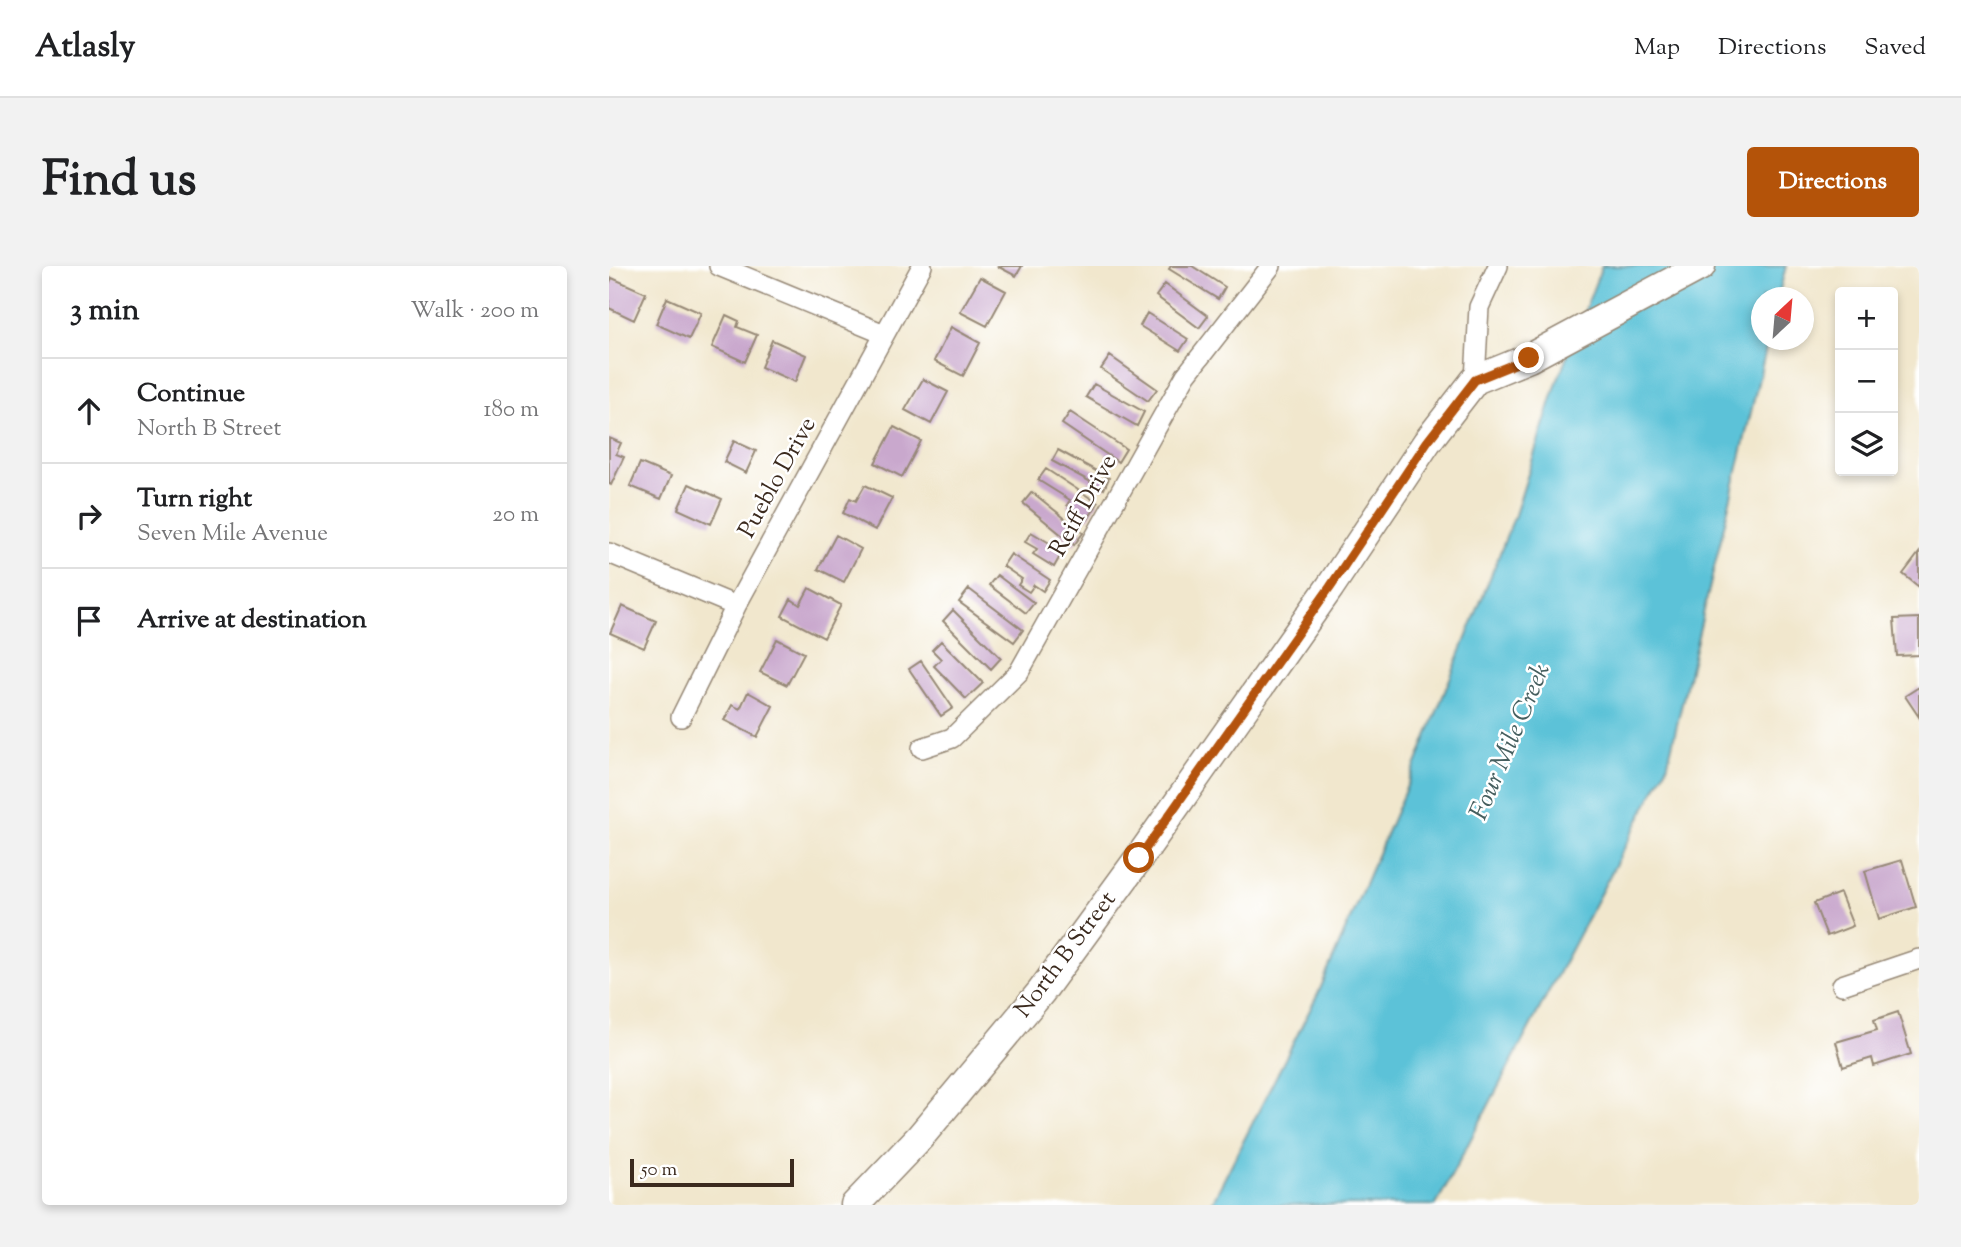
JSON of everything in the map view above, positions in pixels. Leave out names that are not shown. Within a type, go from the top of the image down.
[{"type":"main road","points":[[1475,380],[1529,358],[1700,266]]},
{"type":"main road","name":"North B Street","points":[[855,1205],[920,1137],[1041,992],[1307,620],[1427,442],[1475,380]]},
{"type":"street","points":[[719,266],[884,334]]},
{"type":"street","name":"Pueblo Drive","points":[[681,717],[736,606],[922,266]]},
{"type":"street","name":"Reiff Drive","points":[[922,748],[952,738],[1019,672],[1186,375],[1271,266]]},
{"type":"street","points":[[1475,380],[1479,307],[1498,266]]},
{"type":"street","points":[[609,554],[736,606]]},
{"type":"street","points":[[1842,985],[1919,959]]},
{"type":"water","name":"Four Mile Creek","points":[[1602,266],[1786,266],[1781,287],[1751,287],[1751,350],[1766,350],[1667,767],[1436,1205],[1211,1205],[1318,994],[1412,774],[1515,515],[1557,382]]},
{"type":"building","points":[[997,266],[1022,266],[1016,276]]},
{"type":"building","points":[[1171,266],[1192,266],[1225,287],[1218,299],[1169,269]]},
{"type":"building","points":[[980,277],[1006,291],[987,326],[960,312]]},
{"type":"building","points":[[612,278],[646,293],[634,320],[609,308],[609,284]]},
{"type":"building","points":[[1165,284],[1208,316],[1199,328],[1156,296]]},
{"type":"building","points":[[667,298],[701,313],[689,339],[656,324]]},
{"type":"building","points":[[1147,313],[1188,339],[1180,351],[1140,326]]},
{"type":"building","points":[[726,315],[739,321],[737,327],[757,335],[745,362],[712,347]]},
{"type":"building","points":[[951,327],[980,343],[963,376],[934,361]]},
{"type":"building","points":[[772,340],[806,355],[795,382],[761,367]]},
{"type":"building","points":[[1110,356],[1157,389],[1148,401],[1101,369]]},
{"type":"building","points":[[923,379],[948,392],[931,424],[905,410]]},
{"type":"building","points":[[1094,384],[1144,412],[1137,426],[1086,397]]},
{"type":"building","points":[[1070,412],[1126,449],[1118,462],[1062,424]]},
{"type":"building","points":[[894,427],[921,441],[902,477],[875,463]]},
{"type":"building","points":[[609,438],[621,443],[616,454],[624,457],[611,485],[609,484]]},
{"type":"building","points":[[734,441],[756,451],[746,473],[724,462]]},
{"type":"building","points":[[1058,450],[1109,478],[1104,489],[1052,461]]},
{"type":"building","points":[[640,463],[671,476],[661,499],[630,486]]},
{"type":"building","points":[[1046,469],[1098,503],[1088,519],[1067,505],[1070,500],[1038,480]]},
{"type":"building","points":[[689,484],[722,499],[711,524],[678,509]]},
{"type":"building","points":[[865,485],[892,498],[875,530],[843,513],[850,498],[856,501]]},
{"type":"building","points":[[1032,492],[1083,533],[1074,545],[1023,503]]},
{"type":"building","points":[[1031,532],[1063,551],[1054,567],[1033,554],[1037,549],[1025,542]]},
{"type":"building","points":[[836,535],[861,549],[844,582],[818,569]]},
{"type":"building","points":[[1919,553],[1919,587],[1903,574]]},
{"type":"building","points":[[1011,554],[1050,580],[1043,591],[1034,585],[1029,592],[1018,585],[1022,579],[1003,566]]},
{"type":"building","points":[[997,575],[1034,603],[1026,613],[989,585]]},
{"type":"building","points":[[809,588],[841,605],[824,638],[782,616],[791,599],[800,605]]},
{"type":"building","points":[[969,589],[1023,630],[1014,642],[959,602]]},
{"type":"building","points":[[622,606],[656,621],[644,648],[610,633]]},
{"type":"building","points":[[953,610],[1001,658],[991,669],[943,621]]},
{"type":"building","points":[[1919,618],[1919,655],[1897,656],[1894,619]]},
{"type":"building","points":[[777,639],[804,653],[787,685],[760,672]]},
{"type":"building","points":[[941,641],[983,683],[966,699],[934,666],[941,659],[932,650]]},
{"type":"building","points":[[921,661],[953,708],[941,716],[909,669]]},
{"type":"building","points":[[1919,687],[1919,717],[1905,696]]},
{"type":"building","points":[[748,692],[773,706],[757,737],[724,720],[732,705],[740,709]]},
{"type":"building","points":[[1902,860],[1916,907],[1879,919],[1865,871]]},
{"type":"building","points":[[1840,893],[1853,926],[1827,936],[1814,903]]},
{"type":"building","points":[[1898,1012],[1911,1054],[1874,1066],[1872,1058],[1843,1067],[1836,1042],[1877,1030],[1874,1020]]},
{"type":"route","points":[[1139,858],[1330,587],[1427,442],[1475,380],[1529,358]]}]
